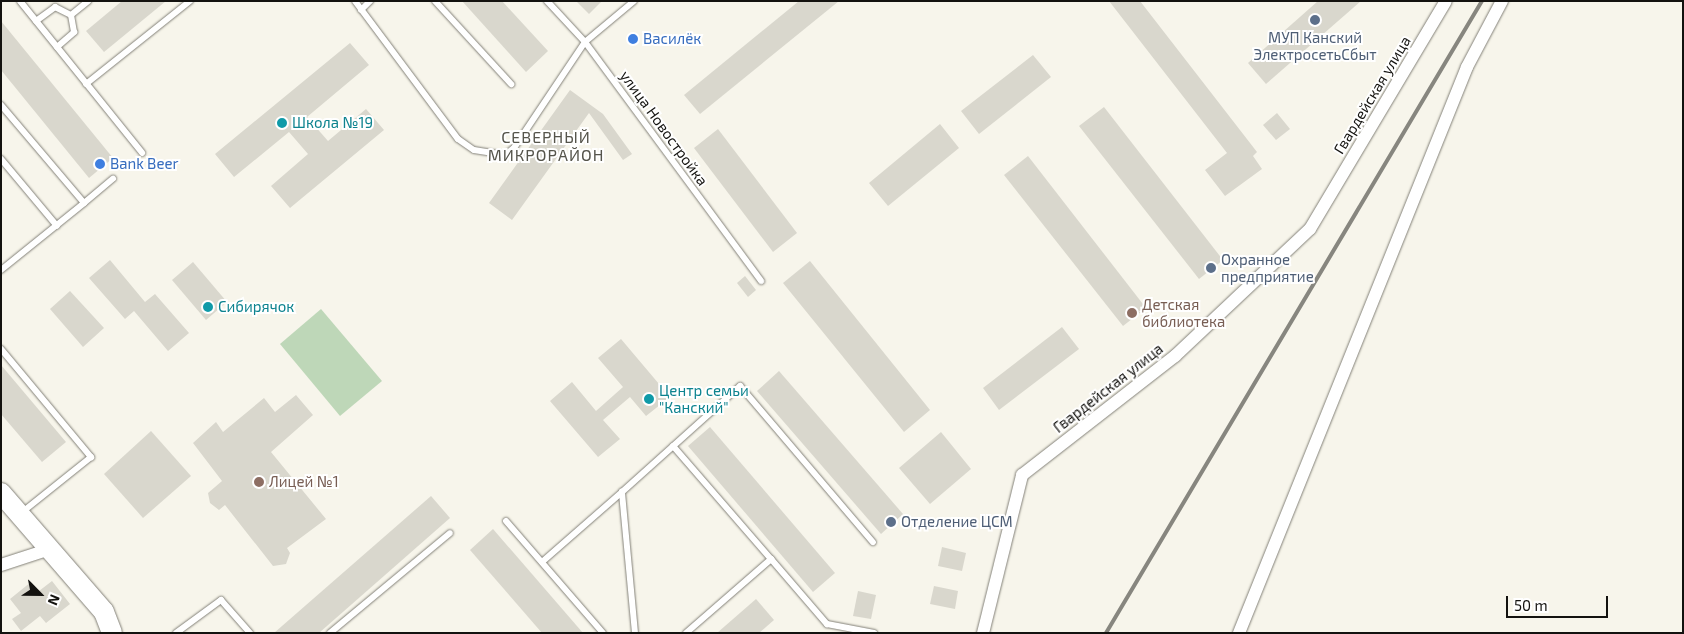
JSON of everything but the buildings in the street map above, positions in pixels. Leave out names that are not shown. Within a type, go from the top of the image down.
[{"type":"main road","points":[[1,493],[104,612],[112,633]]},
{"type":"street","name":"Гвардейская улица","points":[[983,633],[1022,475],[1175,356],[1310,228],[1446,1]]},
{"type":"street","points":[[1239,633],[1467,67],[1502,1]]},
{"type":"street","points":[[1,565],[50,549]]},
{"type":"lane","points":[[20,1],[142,153]]},
{"type":"lane","points":[[71,15],[88,1]]},
{"type":"lane","points":[[86,84],[190,1]]},
{"type":"lane","points":[[355,1],[458,139],[490,154],[505,155],[514,148],[585,42],[634,1]]},
{"type":"lane","points":[[361,10],[370,1]]},
{"type":"lane","points":[[434,1],[511,84]]},
{"type":"lane","name":"улица Новостройка","points":[[547,1],[585,42],[761,281]]},
{"type":"lane","points":[[36,21],[55,7],[71,15]]},
{"type":"lane","points":[[57,47],[74,32],[71,15]]},
{"type":"lane","points":[[1,105],[84,204]]},
{"type":"lane","points":[[1,159],[56,226]]},
{"type":"lane","points":[[1,270],[113,179]]},
{"type":"lane","points":[[1,349],[91,457],[19,514]]},
{"type":"lane","points":[[542,562],[740,386],[874,542]]},
{"type":"lane","points":[[673,446],[827,624],[874,633]]},
{"type":"lane","points":[[622,492],[635,633]]},
{"type":"lane","points":[[506,521],[603,633]]},
{"type":"lane","points":[[330,633],[450,533]]},
{"type":"lane","points":[[686,633],[771,559]]},
{"type":"lane","points":[[176,633],[221,600],[250,633]]},
{"type":"green space","points":[[321,309],[382,381],[340,416],[280,344]]},
{"type":"railway","points":[[1106,633],[1482,1]]},
{"type":"place","name":"МУП Канский ЭлектросетьСбыт","points":[[1315,20]]},
{"type":"place","name":"Василёк","points":[[633,39]]},
{"type":"place","name":"Школа №19","points":[[282,123]]},
{"type":"place","name":"Bank Beer","points":[[100,164]]},
{"type":"place","name":"Охранное предприятие","points":[[1211,268]]},
{"type":"place","name":"Сибирячок","points":[[208,307]]},
{"type":"place","name":"Детская библиотека","points":[[1132,313]]},
{"type":"place","name":"Центр семьи \"Канский\"","points":[[649,399]]},
{"type":"place","name":"Лицей №1","points":[[259,482]]},
{"type":"place","name":"Отделение ЦСМ","points":[[891,522]]},
{"type":"district","name":"СЕВЕРНЫЙ МИКРОРАЙОН","points":[[546,146]]}]
